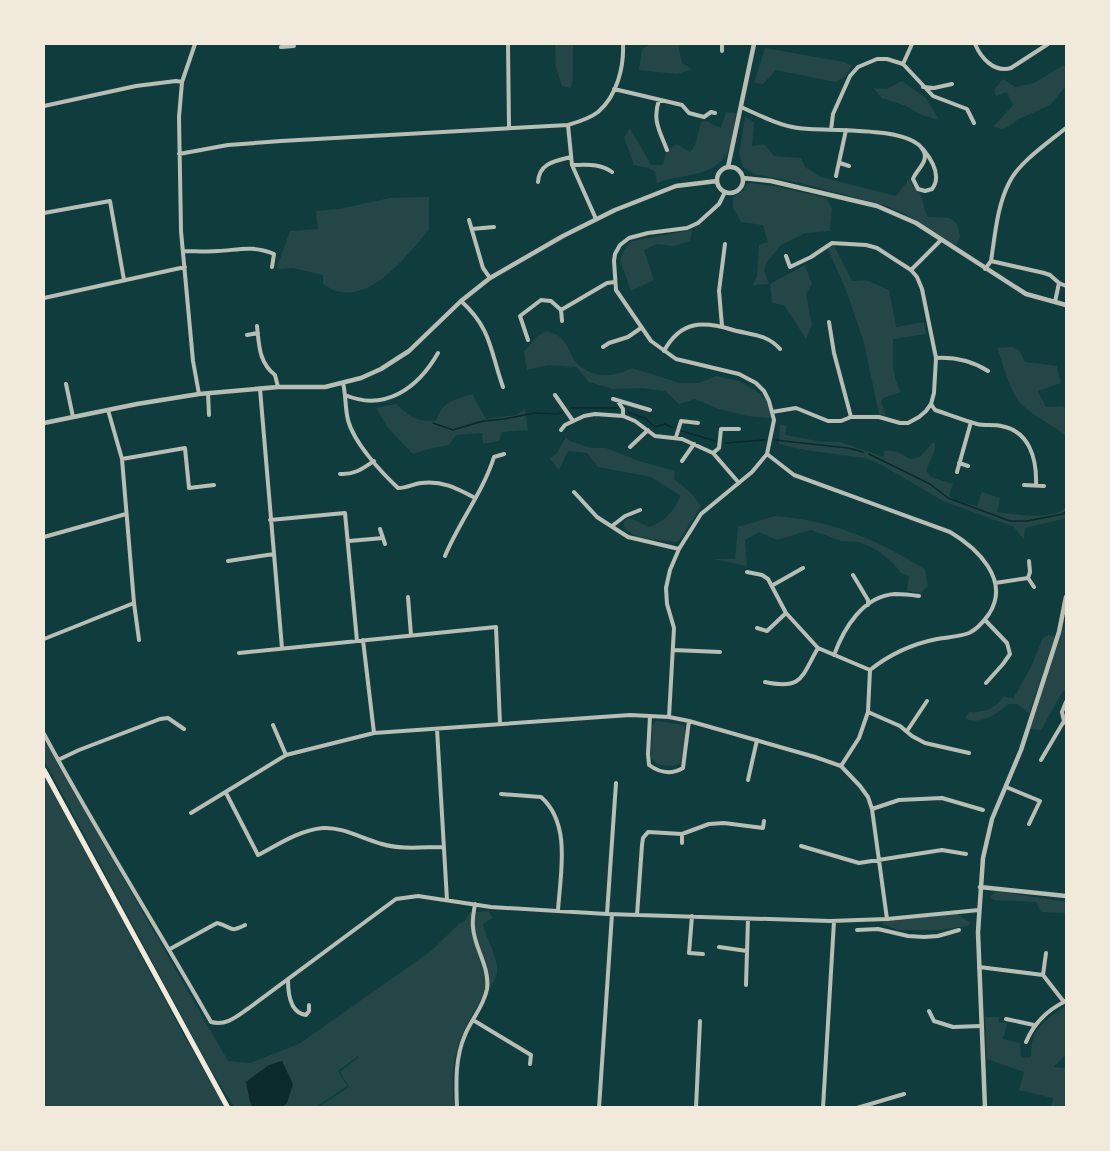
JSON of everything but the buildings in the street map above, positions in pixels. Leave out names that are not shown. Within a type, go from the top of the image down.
[{"type":"main road","points":[[44,770],[228,1107]]},
{"type":"street","points":[[195,44],[182,82],[178,117],[181,231],[193,361],[199,394]]},
{"type":"street","points":[[508,44],[509,127]]},
{"type":"street","points":[[179,154],[228,145],[568,125],[598,112],[607,102],[621,72],[623,44]]},
{"type":"street","points":[[722,44],[722,51]]},
{"type":"street","points":[[728,167],[754,44]]},
{"type":"street","points":[[903,64],[912,44]]},
{"type":"street","points":[[975,44],[987,62],[999,69],[1011,68],[1048,44]]},
{"type":"street","points":[[281,47],[294,46]]},
{"type":"street","points":[[831,130],[833,114],[850,76],[855,70],[877,59],[887,59],[903,64],[936,98],[967,109],[974,123]]},
{"type":"street","points":[[44,106],[136,86],[182,82]]},
{"type":"street","points":[[923,87],[934,88],[952,84]]},
{"type":"street","points":[[614,89],[682,105],[689,113],[704,117],[711,112],[715,113]]},
{"type":"street","points":[[659,100],[655,113],[656,122],[667,150]]},
{"type":"street","points":[[741,107],[784,125],[804,129],[875,132],[902,137],[923,149],[933,164],[937,180],[932,189],[925,191],[918,189],[913,179],[925,160],[923,149]]},
{"type":"street","points":[[568,125],[572,165],[596,219]]},
{"type":"street","points":[[985,269],[991,261],[1004,195],[1010,181],[1066,128]]},
{"type":"street","points":[[836,176],[846,130]]},
{"type":"street","points":[[538,182],[539,175],[550,162],[571,157]]},
{"type":"street","points":[[840,163],[849,166]]},
{"type":"street","points":[[572,165],[595,165],[612,172]]},
{"type":"street","points":[[728,167],[739,171],[743,178],[742,185],[736,191],[725,192],[717,181],[721,170],[728,167]]},
{"type":"street","points":[[743,178],[771,181],[877,206],[916,222],[1026,294],[1054,303],[1066,304]]},
{"type":"street","points":[[44,423],[199,394],[278,387],[325,387],[343,383],[381,369],[409,351],[461,301],[490,278],[596,219],[676,186],[717,181]]},
{"type":"street","points":[[669,717],[674,628],[667,604],[666,588],[670,570],[701,514],[752,472],[767,454],[774,420],[764,391],[756,383],[739,374],[676,359],[651,341],[616,291],[614,261],[620,245],[629,238],[687,228],[698,223],[719,204],[725,192]]},
{"type":"street","points":[[44,213],[110,201],[124,280]]},
{"type":"street","points":[[469,220],[483,268],[490,278]]},
{"type":"street","points":[[472,229],[494,227]]},
{"type":"street","points":[[911,270],[941,240]]},
{"type":"street","points":[[772,412],[796,408],[831,421],[851,417],[881,417],[908,423],[919,417],[931,404],[935,386],[936,358],[922,289],[911,270],[881,250],[866,245],[832,243],[790,267],[786,256]]},
{"type":"street","points":[[722,326],[719,291],[724,244]]},
{"type":"street","points":[[184,251],[217,252],[241,248],[260,249],[274,254],[272,267]]},
{"type":"street","points":[[991,261],[1044,273],[1066,286]]},
{"type":"street","points":[[44,298],[185,267]]},
{"type":"street","points":[[561,310],[607,283],[615,282]]},
{"type":"street","points":[[1054,303],[1059,283]]},
{"type":"street","points":[[528,340],[520,317],[543,300],[551,301],[561,310],[562,321]]},
{"type":"street","points":[[461,301],[480,320],[488,336],[503,387]]},
{"type":"street","points":[[829,322],[834,353],[851,417]]},
{"type":"street","points":[[664,351],[684,329],[702,324],[765,336],[780,349]]},
{"type":"street","points":[[257,326],[262,359],[268,370],[275,375],[278,387]]},
{"type":"street","points":[[603,347],[628,337],[641,327]]},
{"type":"street","points":[[247,335],[258,333]]},
{"type":"street","points":[[345,395],[367,402],[392,397],[417,383],[438,353]]},
{"type":"street","points":[[936,358],[954,358],[988,371]]},
{"type":"street","points":[[982,368],[986,360]]},
{"type":"street","points":[[343,383],[348,420],[355,435],[398,488],[406,488],[418,483],[441,483],[475,498]]},
{"type":"street","points":[[66,384],[74,417]]},
{"type":"street","points":[[260,389],[282,648]]},
{"type":"street","points":[[208,393],[209,415]]},
{"type":"street","points":[[555,395],[573,421]]},
{"type":"street","points":[[623,416],[623,409],[615,399],[650,410]]},
{"type":"street","points":[[931,404],[938,411],[971,422],[1004,426],[1013,430],[1025,440],[1035,459],[1036,485]]},
{"type":"street","points":[[108,410],[122,459],[139,640]]},
{"type":"street","points":[[561,430],[584,416],[596,414],[623,416],[655,436],[676,437],[713,453],[739,483]]},
{"type":"street","points":[[676,437],[681,421],[698,423]]},
{"type":"street","points":[[957,472],[971,422]]},
{"type":"street","points":[[713,453],[719,448],[721,429],[739,429]]},
{"type":"street","points":[[630,447],[648,430]]},
{"type":"street","points":[[682,461],[694,444]]},
{"type":"street","points":[[122,459],[185,448],[189,488],[214,485]]},
{"type":"street","points":[[445,556],[494,457],[504,454]]},
{"type":"street","points":[[767,454],[794,475],[950,532],[968,543],[981,555],[989,567],[995,583],[996,594],[993,607],[985,620],[970,633],[928,641],[896,653],[870,670]]},
{"type":"street","points":[[340,474],[359,471],[374,461]]},
{"type":"street","points":[[959,463],[968,466]]},
{"type":"street","points":[[1024,485],[1044,486]]},
{"type":"street","points":[[574,492],[597,517],[628,537],[680,549]]},
{"type":"street","points":[[612,526],[625,516],[640,510]]},
{"type":"street","points":[[270,520],[345,513],[357,640]]},
{"type":"street","points":[[44,537],[126,514]]},
{"type":"street","points":[[380,530],[385,544]]},
{"type":"street","points":[[349,541],[382,538]]},
{"type":"street","points":[[228,561],[274,554]]},
{"type":"street","points":[[1028,578],[1029,561]]},
{"type":"street","points":[[773,585],[803,568]]},
{"type":"street","points":[[747,572],[762,575],[773,585],[786,613],[818,648],[870,670]]},
{"type":"street","points":[[853,575],[868,600],[868,605]]},
{"type":"street","points":[[995,583],[1028,578]]},
{"type":"street","points":[[1028,578],[1034,586]]},
{"type":"street","points":[[834,655],[849,625],[873,600],[895,594],[919,596]]},
{"type":"street","points":[[408,597],[411,636]]},
{"type":"street","points":[[985,1107],[979,967],[979,910],[983,858],[992,819],[1021,750],[1059,632],[1066,597]]},
{"type":"street","points":[[44,639],[134,603]]},
{"type":"street","points":[[757,628],[767,631],[786,613]]},
{"type":"street","points":[[985,620],[1007,643],[1010,654],[986,683]]},
{"type":"street","points":[[239,653],[496,627],[500,723]]},
{"type":"street","points":[[363,640],[374,733]]},
{"type":"street","points":[[765,682],[788,686],[797,681],[805,674],[818,648]]},
{"type":"street","points":[[673,650],[720,652]]},
{"type":"street","points":[[842,766],[859,738],[868,712],[870,670]]},
{"type":"street","points":[[907,731],[927,701]]},
{"type":"street","points":[[1041,760],[1065,722],[1062,712],[1066,702]]},
{"type":"street","points":[[868,712],[900,726],[925,743],[969,753]]},
{"type":"street","points":[[191,813],[286,755],[374,733],[620,715],[669,717],[842,766],[868,797],[872,809],[888,919]]},
{"type":"street","points":[[650,716],[649,765],[656,770],[674,773],[683,768],[689,721]]},
{"type":"street","points":[[58,760],[160,718],[168,718],[184,729]]},
{"type":"street","points":[[273,725],[286,755]]},
{"type":"street","points":[[437,729],[447,900]]},
{"type":"street","points":[[44,734],[212,1022],[228,1021],[396,899],[418,896],[491,907],[610,914],[834,921],[888,919],[979,910]]},
{"type":"street","points":[[748,780],[756,740]]},
{"type":"street","points":[[599,1107],[616,783]]},
{"type":"street","points":[[1006,787],[1040,801],[1029,824]]},
{"type":"street","points":[[226,793],[258,855],[300,833],[322,828],[339,829],[382,844],[403,848],[443,847]]},
{"type":"street","points":[[501,794],[535,795],[546,800],[554,816],[562,839],[558,911]]},
{"type":"street","points":[[872,809],[898,800],[942,798],[983,810]]},
{"type":"street","points":[[638,915],[644,838],[648,832],[682,834],[709,824],[724,823],[764,828],[764,821]]},
{"type":"street","points":[[682,834],[682,843]]},
{"type":"street","points":[[801,846],[859,863],[942,850],[966,854]]},
{"type":"street","points":[[980,887],[1066,896]]},
{"type":"street","points":[[457,1107],[458,1058],[464,1038],[485,995],[487,980],[473,927],[475,904]]},
{"type":"street","points":[[692,916],[689,953],[703,954]]},
{"type":"street","points":[[746,985],[748,919]]},
{"type":"street","points":[[878,919],[878,929]]},
{"type":"street","points":[[823,1107],[834,921]]},
{"type":"street","points":[[170,949],[211,925],[222,924],[230,931],[245,925]]},
{"type":"street","points":[[857,930],[878,929],[924,937],[959,930]]},
{"type":"street","points":[[719,947],[747,951]]},
{"type":"street","points":[[1043,975],[1046,953]]},
{"type":"street","points":[[979,967],[1043,975],[1065,1002],[1034,1025],[1026,1042]]},
{"type":"street","points":[[288,979],[288,992],[296,1010],[301,1015],[306,1015],[309,1005]]},
{"type":"street","points":[[929,1011],[934,1021],[953,1027],[981,1026]]},
{"type":"street","points":[[1006,1019],[1034,1025]]},
{"type":"street","points":[[473,1020],[531,1055],[530,1064]]},
{"type":"street","points":[[696,1107],[700,1021]]},
{"type":"street","points":[[857,1107],[904,1094]]},
{"type":"shaded area","points":[[555,44],[573,44],[571,88],[562,86],[556,68]]},
{"type":"shaded area","points":[[650,44],[680,44],[682,63],[692,69],[677,74],[639,70],[642,49]]},
{"type":"shaded area","points":[[765,48],[844,62],[852,66],[845,77],[836,82],[776,70],[763,84],[754,83]]},
{"type":"shaded area","points":[[1066,64],[1066,86],[1050,105],[1019,119],[1008,127],[1002,129],[993,127],[1013,105],[1007,92],[996,96],[994,90],[1003,79],[1015,87],[1034,83]]},
{"type":"shaded area","points":[[902,81],[926,98],[939,120],[882,98],[873,88],[887,89]]},
{"type":"shaded area","points":[[726,112],[736,113],[730,146],[725,157],[709,170],[657,183],[655,172],[649,168],[634,165],[624,137],[630,128],[651,165],[663,165],[666,152],[676,144],[690,152],[695,145],[701,122],[706,121],[721,128]]},
{"type":"shaded area","points":[[745,117],[754,122],[752,146],[764,144],[774,156],[801,158],[805,167],[821,177],[896,196],[909,179],[921,195],[928,217],[950,218],[957,224],[960,237],[956,245],[903,213],[884,205],[800,183],[754,174],[743,167],[739,154]]},
{"type":"shaded area","points":[[748,183],[774,186],[826,198],[832,208],[830,231],[805,233],[781,245],[767,262],[764,271],[769,284],[753,285],[757,276],[759,245],[768,242],[763,225],[741,222],[733,208],[733,197],[743,191]]},
{"type":"shaded area","points":[[429,197],[429,230],[396,267],[368,287],[353,292],[338,291],[323,284],[323,275],[277,267],[290,231],[318,229],[316,211],[339,209],[390,198]]},
{"type":"shaded area","points":[[692,230],[690,241],[674,246],[656,244],[644,250],[654,280],[631,291],[620,260],[624,250],[632,241]]},
{"type":"shaded area","points":[[834,246],[852,281],[866,280],[889,290],[896,327],[924,322],[926,334],[893,339],[894,372],[901,392],[883,398],[881,402],[886,415],[879,414],[864,343],[846,290],[827,247]]},
{"type":"shaded area","points":[[805,265],[812,284],[806,294],[812,325],[806,339],[784,305],[772,303],[770,284]]},
{"type":"shaded area","points":[[547,331],[562,339],[581,367],[595,374],[617,374],[632,368],[680,383],[699,383],[716,376],[739,381],[761,394],[770,405],[771,418],[747,416],[719,409],[695,399],[679,404],[665,391],[642,388],[613,389],[589,382],[576,367],[548,365],[527,370],[524,352],[536,337]]},
{"type":"shaded area","points":[[1011,347],[1019,350],[1025,362],[1057,366],[1061,383],[1038,391],[1046,407],[1063,406],[1066,410],[1066,436],[1032,413],[1017,399],[997,348]]},
{"type":"shaded area","points":[[472,394],[486,419],[516,415],[525,409],[528,430],[502,432],[499,441],[483,444],[482,433],[456,435],[449,445],[413,454],[388,428],[376,408],[396,404],[414,418],[436,421],[445,405]]},
{"type":"shaded area","points":[[780,424],[787,426],[785,435],[822,442],[840,442],[884,457],[884,451],[888,451],[897,452],[910,459],[920,457],[932,443],[935,443],[935,449],[926,471],[931,477],[953,484],[949,495],[956,501],[977,506],[982,492],[1000,498],[997,512],[1043,515],[1052,514],[1066,507],[1066,518],[1025,528],[1024,540],[1014,527],[943,501],[882,465],[865,458],[779,444]]},
{"type":"shaded area","points":[[566,437],[570,441],[591,448],[606,448],[639,461],[675,471],[674,479],[690,492],[701,506],[679,541],[654,540],[634,535],[624,527],[624,521],[630,518],[649,527],[655,525],[671,512],[680,495],[651,477],[598,467],[587,453],[568,451],[559,470],[550,459],[557,453]]},
{"type":"shaded area","points":[[775,516],[796,518],[835,527],[889,549],[925,569],[928,586],[921,593],[907,591],[909,576],[901,573],[877,550],[860,542],[841,541],[811,530],[777,540],[759,532],[745,540],[747,566],[714,559],[735,559],[738,527]]},
{"type":"shaded area","points":[[1066,620],[1066,691],[1063,691],[1041,730],[1030,729]]},
{"type":"shaded area","points":[[1049,635],[1055,637],[1029,713],[1017,704],[1009,704],[983,720],[965,719],[969,712],[988,709],[1004,696],[1013,699],[1031,667],[1043,638]]},
{"type":"shaded area","points":[[656,721],[684,725],[684,752],[678,764],[658,765],[651,757],[652,726]]},
{"type":"shaded area","points":[[44,740],[228,1061],[250,1063],[299,1044],[431,951],[465,921],[470,912],[489,911],[492,918],[483,924],[496,961],[497,973],[472,1015],[456,1052],[453,1077],[454,1107],[319,1107],[349,1087],[340,1072],[358,1056],[338,1071],[347,1086],[316,1107],[234,1107],[210,1069],[44,760]]},
{"type":"shaded area","points":[[44,774],[181,1030],[225,1107],[44,1107]]},
{"type":"shaded area","points":[[996,891],[1066,902],[1066,913],[1041,912],[1036,902],[994,900],[990,897]]},
{"type":"shaded area","points":[[958,914],[970,923],[968,926],[939,930],[898,930],[883,924],[888,920]]},
{"type":"shaded area","points":[[1066,1006],[1066,1054],[1054,1067],[1066,1068],[1066,1107],[1051,1107],[1053,1098],[1019,1090],[1024,1072],[987,1059],[985,1017],[999,1017],[998,1022],[1007,1023],[1003,1039],[1020,1043],[1021,1058],[1031,1057],[1033,1039],[1040,1026]]},
{"type":"shaded area","points":[[282,1061],[293,1084],[287,1103],[282,1107],[253,1107],[246,1082],[269,1065]]},
{"type":"waterway","points":[[571,408],[618,408]]},
{"type":"waterway","points":[[433,423],[453,430],[483,421],[534,413],[558,414],[562,412]]},
{"type":"waterway","points":[[628,412],[646,419],[655,427],[665,424],[673,428]]},
{"type":"waterway","points":[[682,431],[715,441]]},
{"type":"waterway","points":[[725,443],[765,440]]},
{"type":"waterway","points":[[775,440],[848,448],[863,452]]},
{"type":"waterway","points":[[869,454],[930,484],[948,498],[1010,521],[1027,521],[1063,514],[1066,511]]}]
